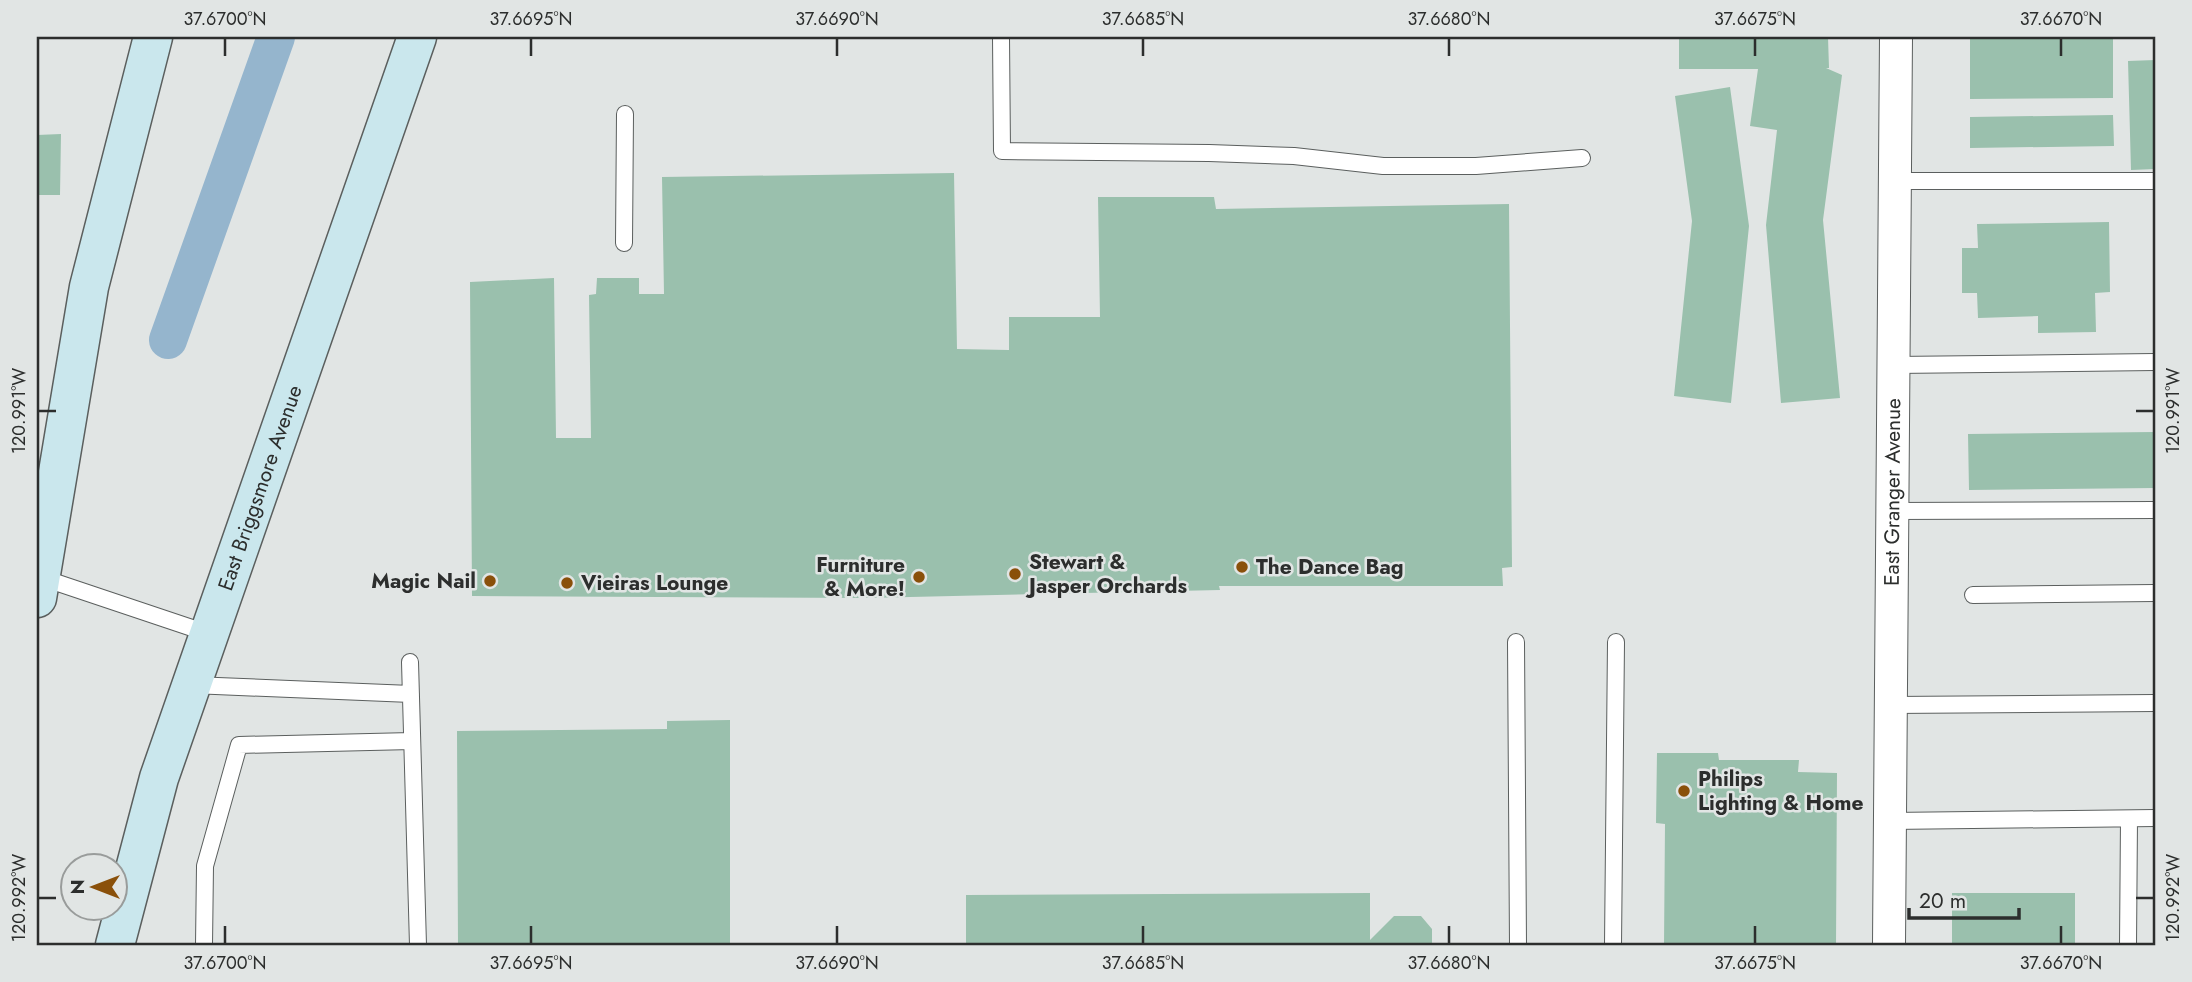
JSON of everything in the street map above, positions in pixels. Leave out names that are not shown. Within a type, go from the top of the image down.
[{"type":"main road","points":[[38,588],[89,287],[153,37]]},
{"type":"main road","name":"East Briggsmore Avenue","points":[[115,945],[159,778],[418,37]]},
{"type":"street","name":"East Granger Avenue","points":[[1889,945],[1896,37]]},
{"type":"lane","points":[[1001,37],[1002,151],[1246,154],[1383,166],[1476,166],[1582,158]]},
{"type":"lane","points":[[624,243],[625,114]]},
{"type":"lane","points":[[1896,181],[2155,181]]},
{"type":"lane","points":[[1894,365],[2155,362]]},
{"type":"lane","points":[[1892,511],[2155,510]]},
{"type":"lane","points":[[38,588],[211,634]]},
{"type":"lane","points":[[1973,595],[2155,593]]},
{"type":"lane","points":[[1516,642],[1518,945]]},
{"type":"lane","points":[[1613,945],[1616,642]]},
{"type":"lane","points":[[410,662],[418,945]]},
{"type":"lane","points":[[192,685],[411,695]]},
{"type":"lane","points":[[1891,705],[2155,703]]},
{"type":"lane","points":[[204,945],[205,866],[239,745],[412,741]]},
{"type":"lane","points":[[1890,821],[2155,818]]},
{"type":"lane","points":[[2128,945],[2129,819]]},
{"type":"building","points":[[1679,37],[1828,37],[1829,68],[1826,68],[1842,75],[1823,220],[1840,398],[1781,403],[1766,225],[1777,130],[1750,126],[1758,69],[1679,69]]},
{"type":"building","points":[[1970,37],[2113,37],[2113,98],[1970,99]]},
{"type":"building","points":[[2155,60],[2155,169],[2131,170],[2128,61]]},
{"type":"building","points":[[1730,87],[1749,226],[1731,403],[1674,396],[1692,221],[1675,96]]},
{"type":"building","points":[[2113,115],[2114,146],[1970,148],[1970,117]]},
{"type":"building","points":[[61,134],[60,195],[37,195],[37,135]]},
{"type":"building","points":[[954,173],[957,349],[1009,350],[1009,317],[1100,317],[1098,197],[1214,197],[1216,209],[1509,204],[1512,567],[1502,568],[1503,586],[1219,586],[1220,590],[867,598],[472,596],[470,282],[554,278],[556,438],[591,438],[589,295],[596,294],[597,278],[639,278],[639,294],[664,294],[662,177]]},
{"type":"building","points":[[2109,222],[2110,292],[2095,293],[2096,332],[2038,333],[2038,316],[1978,318],[1977,293],[1962,293],[1962,248],[1978,248],[1977,224]]},
{"type":"building","points":[[2155,432],[2155,488],[1969,490],[1968,434]]},
{"type":"building","points":[[730,720],[730,945],[458,945],[457,731],[667,729],[667,721]]},
{"type":"building","points":[[1657,753],[1718,753],[1719,760],[1799,760],[1798,772],[1837,773],[1836,945],[1664,945],[1665,824],[1656,823]]},
{"type":"building","points":[[1370,893],[1370,940],[1394,916],[1421,916],[1432,929],[1432,945],[966,945],[966,895]]},
{"type":"building","points":[[1952,893],[2075,893],[2075,945],[1952,945]]},
{"type":"waterway","points":[[168,340],[276,37]]},
{"type":"place","name":"The Dance Bag","points":[[1242,567]]},
{"type":"place","name":"Stewart & Jasper Orchards","points":[[1015,574]]},
{"type":"place","name":"Furniture & More!","points":[[919,577]]},
{"type":"place","name":"Magic Nail","points":[[490,581]]},
{"type":"place","name":"Vieiras Lounge","points":[[567,583]]},
{"type":"place","name":"Philips Lighting & Home","points":[[1684,791]]}]
